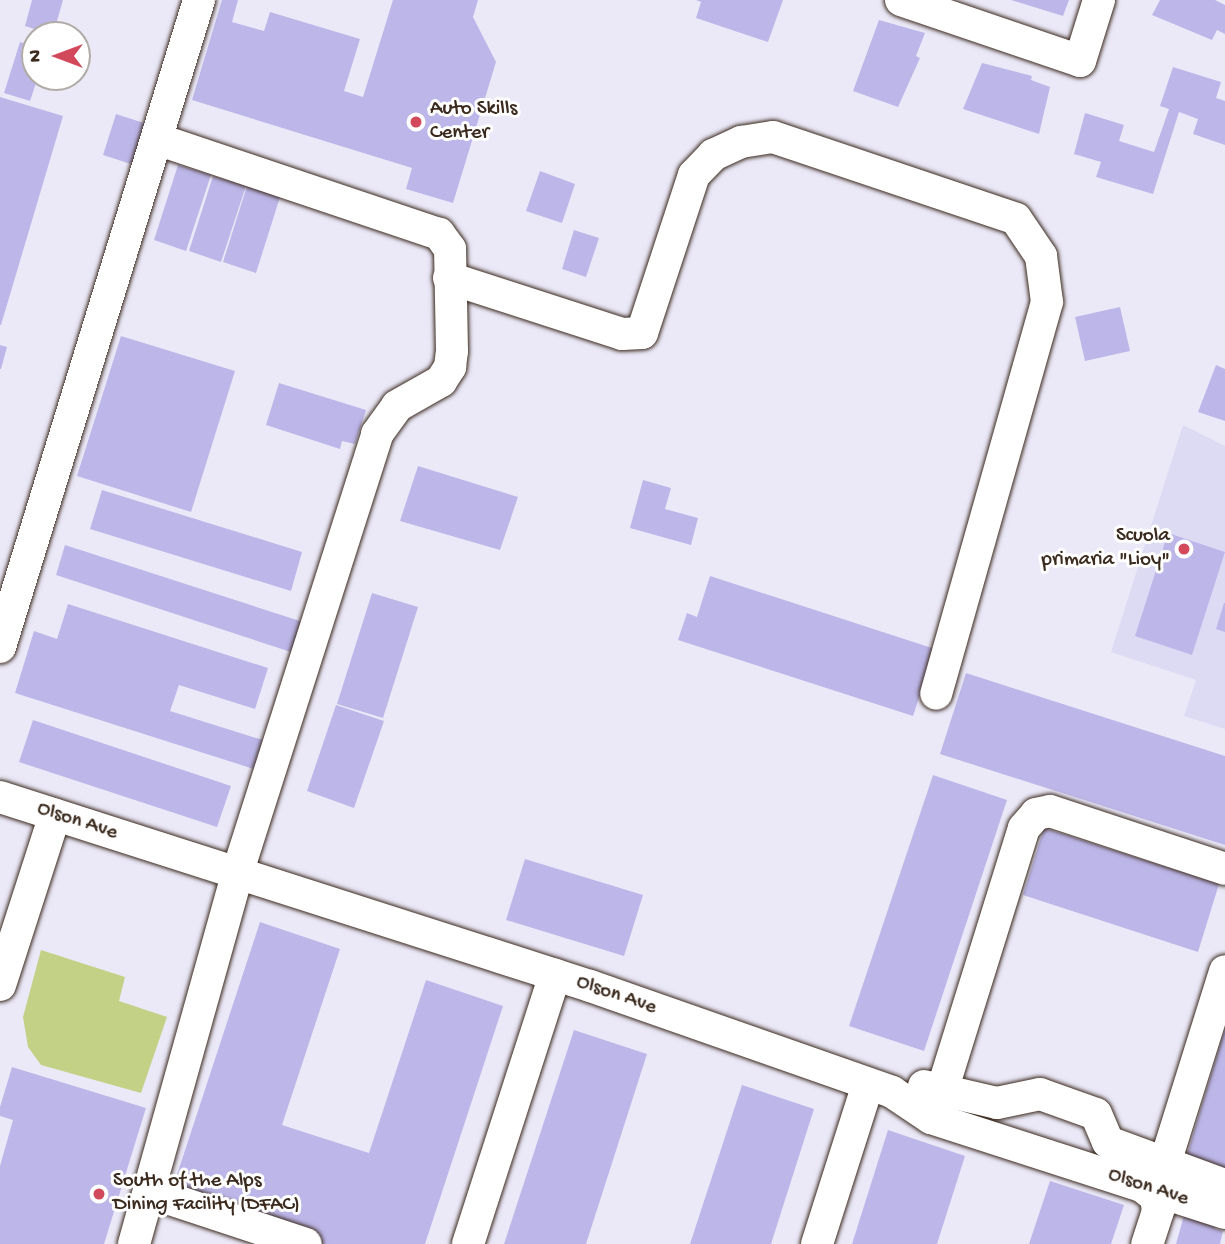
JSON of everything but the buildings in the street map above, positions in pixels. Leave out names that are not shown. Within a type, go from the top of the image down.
[{"type":"street","points":[[0,647],[199,0]]},
{"type":"street","points":[[901,0],[1080,61],[1099,0]]},
{"type":"street","points":[[449,278],[622,334],[642,333],[694,175],[713,155],[741,142],[773,137],[1016,219],[1041,256],[1047,302],[936,694]]},
{"type":"street","points":[[134,1244],[237,874],[377,434],[397,406],[441,381],[450,367],[450,249],[439,234],[157,139]]},
{"type":"street","name":"Olson Ave","points":[[0,797],[555,975],[880,1088],[931,1118],[1225,1213]]},
{"type":"street","points":[[942,1091],[1024,828],[1036,814],[1050,811],[1225,869]]},
{"type":"street","points":[[0,985],[55,814]]},
{"type":"street","points":[[1165,1163],[1225,971]]},
{"type":"street","points":[[468,1244],[555,975]]},
{"type":"street","points":[[817,1244],[880,1088],[916,1083],[996,1103],[1040,1094],[1096,1114],[1108,1142],[1225,1185]]},
{"type":"street","points":[[1143,1186],[1156,1198],[1157,1211],[1147,1244]]},
{"type":"street","points":[[149,1192],[306,1244]]},
{"type":"shaded area","name":"Scuola primaria \"Lioy\"","points":[[1183,425],[1225,446],[1225,729],[1184,716],[1196,680],[1111,652]]},
{"type":"green space","points":[[41,950],[125,977],[119,1001],[167,1017],[141,1093],[41,1065],[28,1047],[23,1017]]},
{"type":"place","name":"Auto Skills Center","points":[[416,122]]},
{"type":"place","name":"Scuola primaria \"Lioy\"","points":[[1184,549]]},
{"type":"place","name":"South of the Alps Dining Facility (DFAC)","points":[[99,1194]]}]
